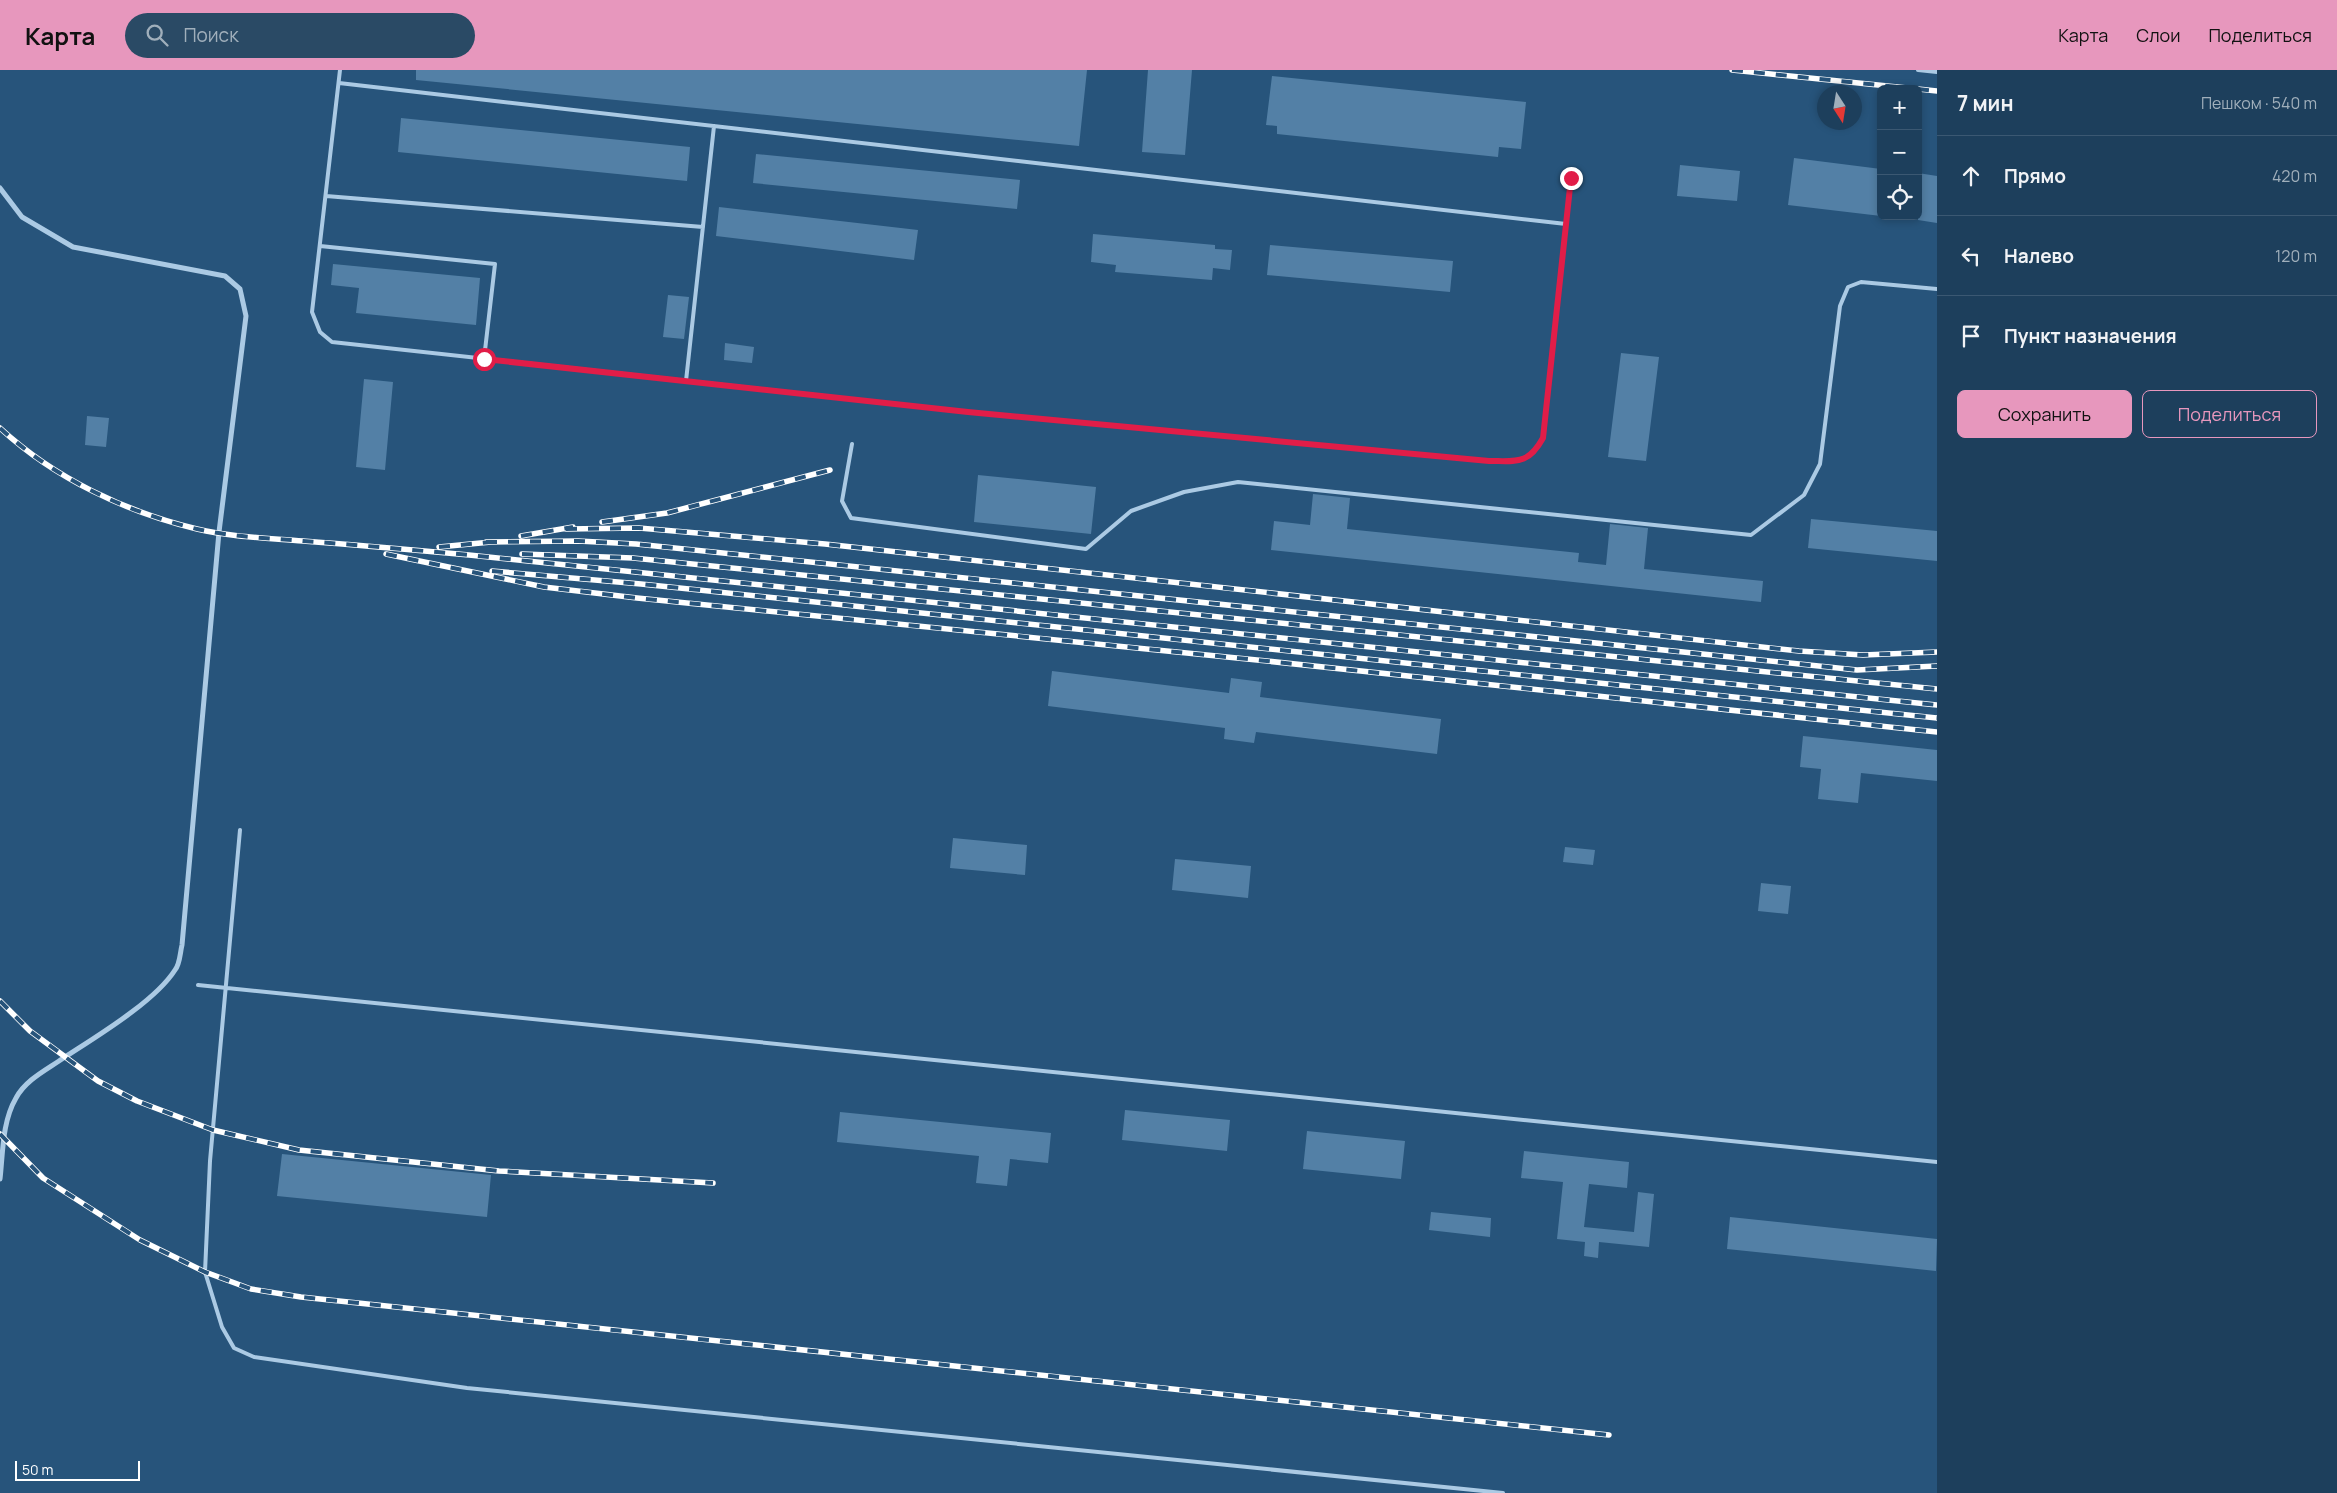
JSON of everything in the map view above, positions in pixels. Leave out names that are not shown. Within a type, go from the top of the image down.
[{"type":"street","points":[[0,188],[22,217],[73,247],[224,276],[240,289],[246,316],[220,532],[183,935],[176,969],[154,994],[102,1032],[33,1078],[16,1097],[8,1118],[4,1138],[0,1180]]},
{"type":"lane","points":[[340,70],[312,312],[320,332],[332,342],[968,412],[1479,460],[1517,461],[1534,454],[1543,438],[1571,178]]},
{"type":"lane","points":[[1918,70],[1937,72]]},
{"type":"lane","points":[[338,83],[1566,224]]},
{"type":"lane","points":[[686,381],[714,126]]},
{"type":"lane","points":[[326,196],[703,227]]},
{"type":"lane","points":[[320,246],[495,264],[484,359]]},
{"type":"lane","points":[[852,444],[842,501],[851,518],[1086,549],[1131,511],[1184,492],[1238,482],[1751,535],[1804,495],[1820,464],[1840,306],[1848,287],[1861,282],[1937,290]]},
{"type":"lane","points":[[240,830],[210,1161],[205,1272],[222,1327],[234,1348],[254,1357],[467,1388],[1503,1493]]},
{"type":"lane","points":[[198,985],[225,986],[1937,1162]]},
{"type":"building","points":[[416,70],[1087,70],[1079,146],[416,80]]},
{"type":"building","points":[[1148,70],[1192,70],[1185,155],[1142,152]]},
{"type":"building","points":[[1272,76],[1526,102],[1521,149],[1499,147],[1498,157],[1277,134],[1277,126],[1266,125]]},
{"type":"building","points":[[401,118],[690,147],[687,181],[398,152]]},
{"type":"building","points":[[756,154],[1020,180],[1017,209],[753,183]]},
{"type":"building","points":[[1794,158],[1877,168],[1877,216],[1788,205]]},
{"type":"building","points":[[1680,165],[1740,171],[1737,201],[1677,196]]},
{"type":"building","points":[[1922,174],[1937,176],[1937,223],[1918,220],[1922,220]]},
{"type":"building","points":[[719,207],[918,230],[914,260],[716,236]]},
{"type":"building","points":[[1093,234],[1215,245],[1215,249],[1232,250],[1230,270],[1213,268],[1212,280],[1115,272],[1116,265],[1091,262]]},
{"type":"building","points":[[1270,245],[1453,261],[1450,292],[1267,275]]},
{"type":"building","points":[[333,264],[480,278],[476,325],[356,313],[359,288],[331,285]]},
{"type":"building","points":[[668,295],[689,297],[684,339],[663,337]]},
{"type":"building","points":[[725,343],[754,347],[752,363],[724,360]]},
{"type":"building","points":[[1621,353],[1659,357],[1646,461],[1608,457]]},
{"type":"building","points":[[364,379],[393,382],[385,470],[356,467]]},
{"type":"building","points":[[87,416],[109,418],[106,447],[85,445]]},
{"type":"building","points":[[978,475],[1096,487],[1091,534],[974,522]]},
{"type":"building","points":[[1313,494],[1350,498],[1347,529],[1579,553],[1578,562],[1606,565],[1610,524],[1648,528],[1644,569],[1763,581],[1761,602],[1271,550],[1274,521],[1310,525]]},
{"type":"building","points":[[1811,519],[1937,531],[1937,561],[1808,548]]},
{"type":"building","points":[[1052,671],[1229,693],[1231,678],[1262,682],[1260,697],[1441,719],[1437,754],[1256,732],[1254,743],[1224,739],[1225,728],[1048,706]]},
{"type":"building","points":[[1803,736],[1937,750],[1937,781],[1861,773],[1858,803],[1818,799],[1821,769],[1800,767]]},
{"type":"building","points":[[953,838],[1027,845],[1025,875],[950,868]]},
{"type":"building","points":[[1565,847],[1595,850],[1593,865],[1563,862]]},
{"type":"building","points":[[1175,859],[1251,866],[1248,898],[1172,890]]},
{"type":"building","points":[[1761,883],[1791,886],[1788,914],[1758,911]]},
{"type":"building","points":[[1125,1110],[1230,1120],[1227,1151],[1122,1140]]},
{"type":"building","points":[[840,1112],[1051,1133],[1048,1163],[1010,1159],[1007,1186],[976,1183],[979,1156],[837,1142]]},
{"type":"building","points":[[1307,1131],[1405,1141],[1401,1179],[1303,1169]]},
{"type":"building","points":[[1524,1151],[1629,1162],[1627,1188],[1589,1184],[1584,1227],[1634,1232],[1638,1192],[1654,1194],[1649,1247],[1599,1242],[1598,1258],[1584,1256],[1585,1242],[1557,1239],[1563,1182],[1521,1178]]},
{"type":"building","points":[[282,1154],[491,1175],[487,1217],[277,1196]]},
{"type":"building","points":[[1431,1212],[1491,1218],[1490,1237],[1429,1230]]},
{"type":"building","points":[[1730,1217],[1937,1239],[1936,1271],[1727,1249]]},
{"type":"railway","points":[[1732,70],[1878,85]]},
{"type":"railway","points":[[1922,89],[1937,91]]},
{"type":"railway","points":[[0,428],[44,462],[92,491],[118,503],[170,522],[223,534],[469,555],[1937,705]]},
{"type":"railway","points":[[602,522],[667,513],[830,470]]},
{"type":"railway","points":[[521,536],[573,527]]},
{"type":"railway","points":[[566,529],[639,528],[825,544],[1799,651],[1863,655],[1937,652]]},
{"type":"railway","points":[[486,542],[578,541],[636,544],[1857,670],[1937,666]]},
{"type":"railway","points":[[439,547],[491,542]]},
{"type":"railway","points":[[386,554],[544,587],[637,598],[1257,660],[1937,732]]},
{"type":"railway","points":[[522,554],[633,558],[1937,689]]},
{"type":"railway","points":[[492,571],[641,584],[1937,718]]},
{"type":"railway","points":[[0,1001],[30,1031],[98,1081],[137,1101],[213,1130],[299,1150],[499,1171],[713,1183]]},
{"type":"railway","points":[[0,1134],[43,1178],[140,1240],[205,1272],[251,1289],[301,1297],[1609,1435]]},
{"type":"route","points":[[484,359],[968,412],[1489,461],[1517,461],[1534,454],[1543,438],[1571,178]]}]
